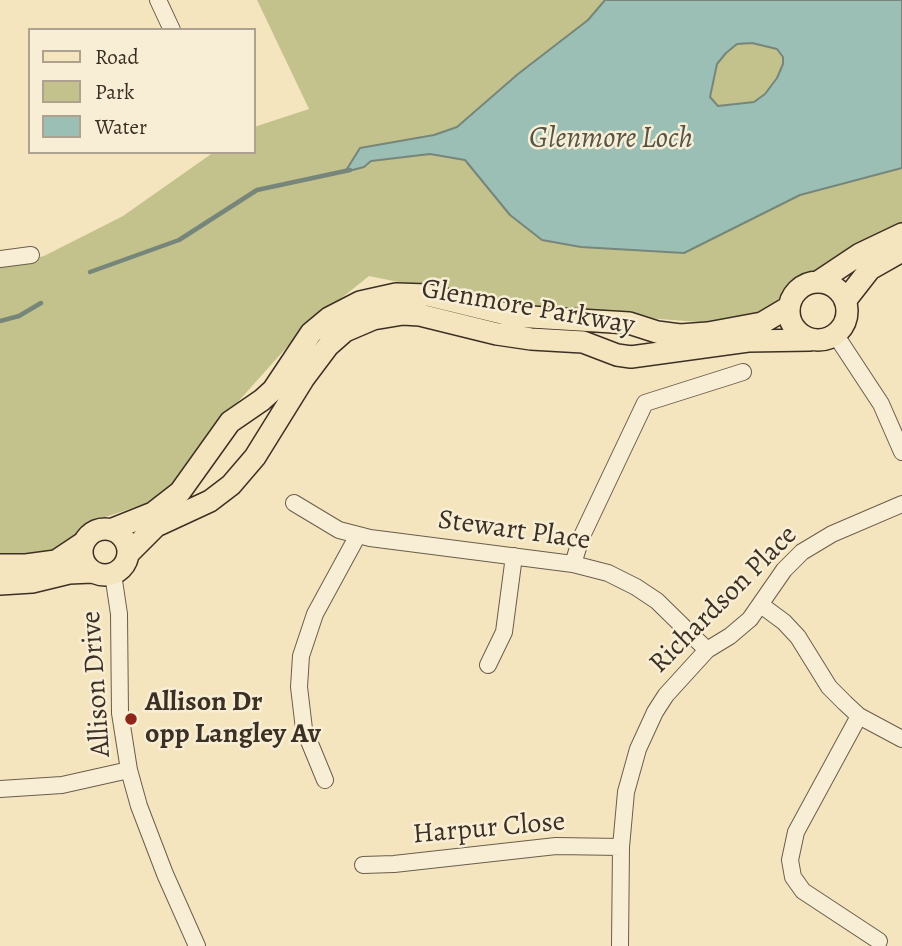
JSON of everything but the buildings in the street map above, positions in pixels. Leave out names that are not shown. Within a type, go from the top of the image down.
[{"type":"main road","points":[[818,282],[860,254],[902,234]]},
{"type":"main road","points":[[845,301],[870,270],[902,251]]},
{"type":"main road","points":[[818,282],[828,283],[836,288],[845,301],[847,316],[843,326],[835,334],[820,341],[810,340],[793,327],[789,307],[798,289],[818,282]]},
{"type":"main road","name":"Glenmore Parkway","points":[[113,529],[153,513],[180,492],[230,422],[273,390],[311,333],[329,318],[360,302],[385,295],[421,294],[514,317],[629,323],[657,332],[680,335],[762,323],[789,307]]},
{"type":"main road","name":"Glenmore Parkway","points":[[129,553],[156,526],[209,501],[231,485],[256,457],[304,378],[328,346],[345,331],[373,319],[392,315],[420,315],[531,340],[583,342],[617,355],[631,357],[748,341],[810,340]]},
{"type":"main road","points":[[0,565],[56,561],[95,530],[113,529],[124,539],[129,553],[124,566],[102,573],[80,572],[32,582],[0,584]]},
{"type":"main road","points":[[83,542],[82,559],[102,573]]},
{"type":"street","points":[[158,0],[171,28]]},
{"type":"street","points":[[0,259],[31,255]]},
{"type":"street","points":[[835,334],[881,404],[902,452]]},
{"type":"street","points":[[573,564],[581,538],[645,403],[743,372]]},
{"type":"street","name":"Stewart Place","points":[[294,503],[331,526],[358,535],[573,564],[608,573],[636,587],[667,610],[707,650]]},
{"type":"street","name":"Richardson Place","points":[[620,946],[621,847],[626,792],[632,765],[644,734],[666,695],[707,650],[745,624],[784,570],[811,546],[902,504]]},
{"type":"street","points":[[325,780],[304,729],[299,687],[302,656],[315,614],[358,535]]},
{"type":"street","points":[[488,665],[504,632],[514,556]]},
{"type":"street","name":"Allison Drive","points":[[102,573],[119,614],[120,713],[139,806],[197,946]]},
{"type":"street","points":[[761,605],[792,629],[806,647],[829,687],[859,716],[902,739]]},
{"type":"street","points":[[859,716],[796,832],[790,860],[793,877],[803,891],[879,941]]},
{"type":"street","points":[[0,789],[62,785],[130,770]]},
{"type":"street","name":"Harpur Close","points":[[363,865],[556,846],[621,847]]},
{"type":"green space","points":[[257,0],[902,0],[902,222],[785,287],[775,309],[711,323],[531,309],[369,276],[304,328],[219,423],[174,487],[144,504],[94,521],[63,547],[41,553],[0,555],[0,266],[44,256],[123,216],[211,154],[256,154],[256,126],[309,109]]},
{"type":"water","name":"Glenmore Loch","points":[[605,0],[902,0],[902,168],[800,195],[684,253],[581,247],[542,240],[510,215],[465,160],[430,154],[371,161],[364,167],[345,172],[360,148],[434,135],[457,127],[518,74],[588,20]],"holes":[[[752,43],[777,49],[783,57],[777,78],[765,94],[754,102],[718,106],[710,97],[717,64],[737,44]]]},
{"type":"waterway","points":[[90,272],[179,240],[257,190],[350,170]]},
{"type":"waterway","points":[[0,321],[19,316],[41,303]]},
{"type":"place","name":"Allison Dr opp Langley Av","points":[[131,719]]}]
